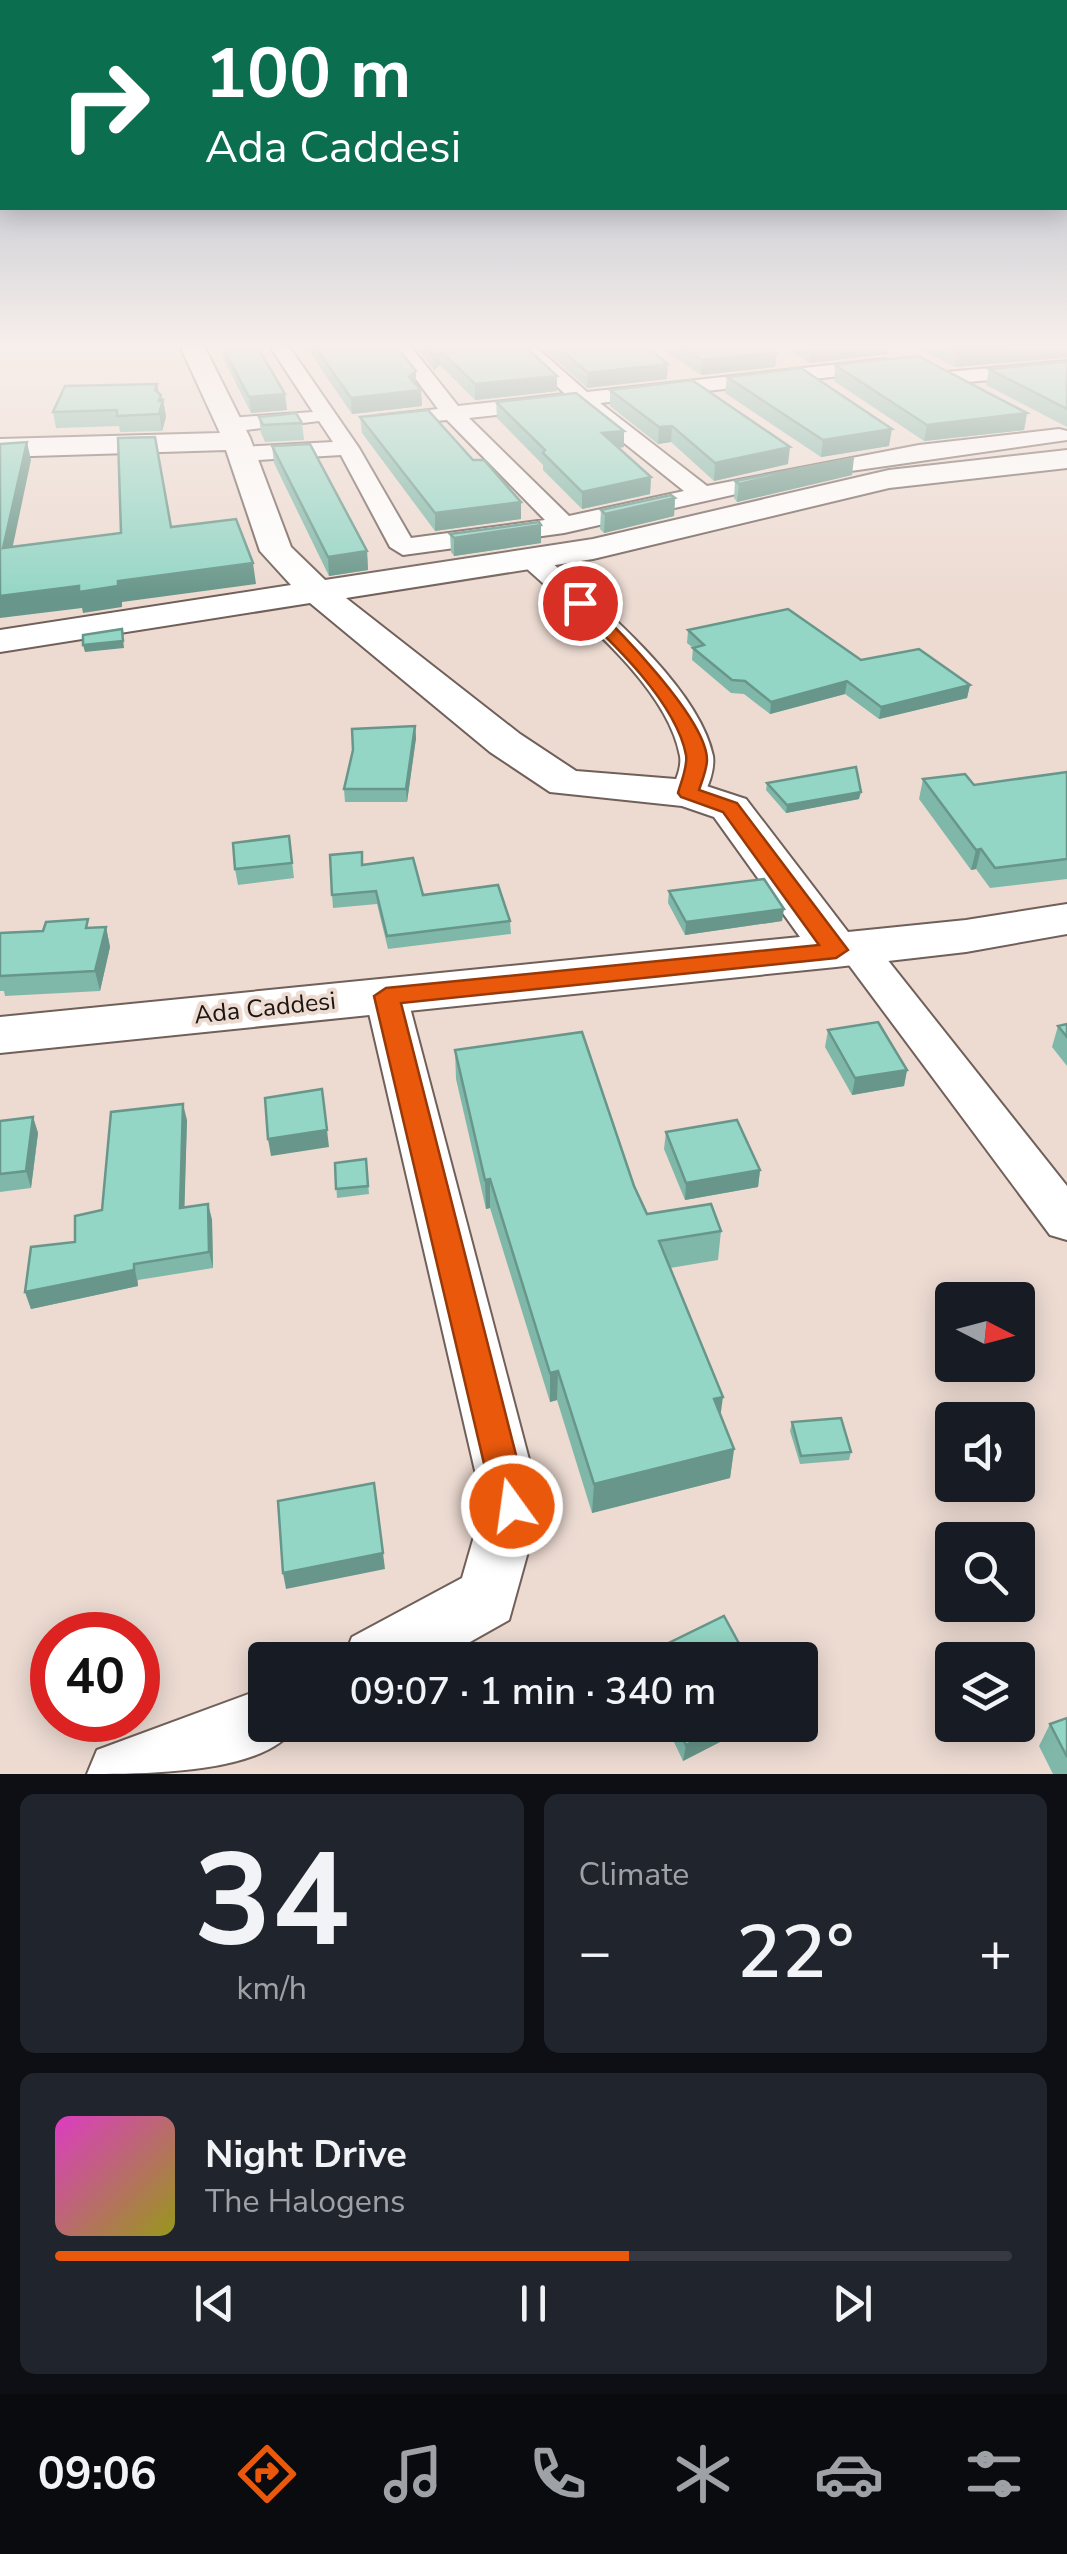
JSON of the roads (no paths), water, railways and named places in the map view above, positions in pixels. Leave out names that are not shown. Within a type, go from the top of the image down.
[{"type":"main road","points":[[232,431],[276,551],[315,590],[506,744],[565,783],[688,793],[730,808],[846,949]]},
{"type":"main road","points":[[0,448],[236,440]]},
{"type":"main road","points":[[0,641],[315,590],[533,560],[694,528],[888,479],[1064,445]]},
{"type":"main road","name":"Ada Caddesi","points":[[0,1036],[966,936],[1067,918]]},
{"type":"street","points":[[236,440],[285,431]]},
{"type":"street","points":[[337,431],[402,547],[564,524],[816,469],[919,452],[1064,445]]},
{"type":"street","points":[[470,431],[564,524]]},
{"type":"street","points":[[622,431],[701,493]]},
{"type":"street","points":[[889,431],[919,452]]},
{"type":"street","points":[[236,440],[348,448]]},
{"type":"street","points":[[785,448],[816,469]]},
{"type":"street","points":[[533,560],[626,646],[679,717],[698,758],[688,793]]},
{"type":"street","points":[[846,949],[1067,1222]]},
{"type":"street","points":[[386,996],[512,1506],[487,1598],[408,1642]]},
{"type":"street","points":[[120,1774],[248,1730]]}]
